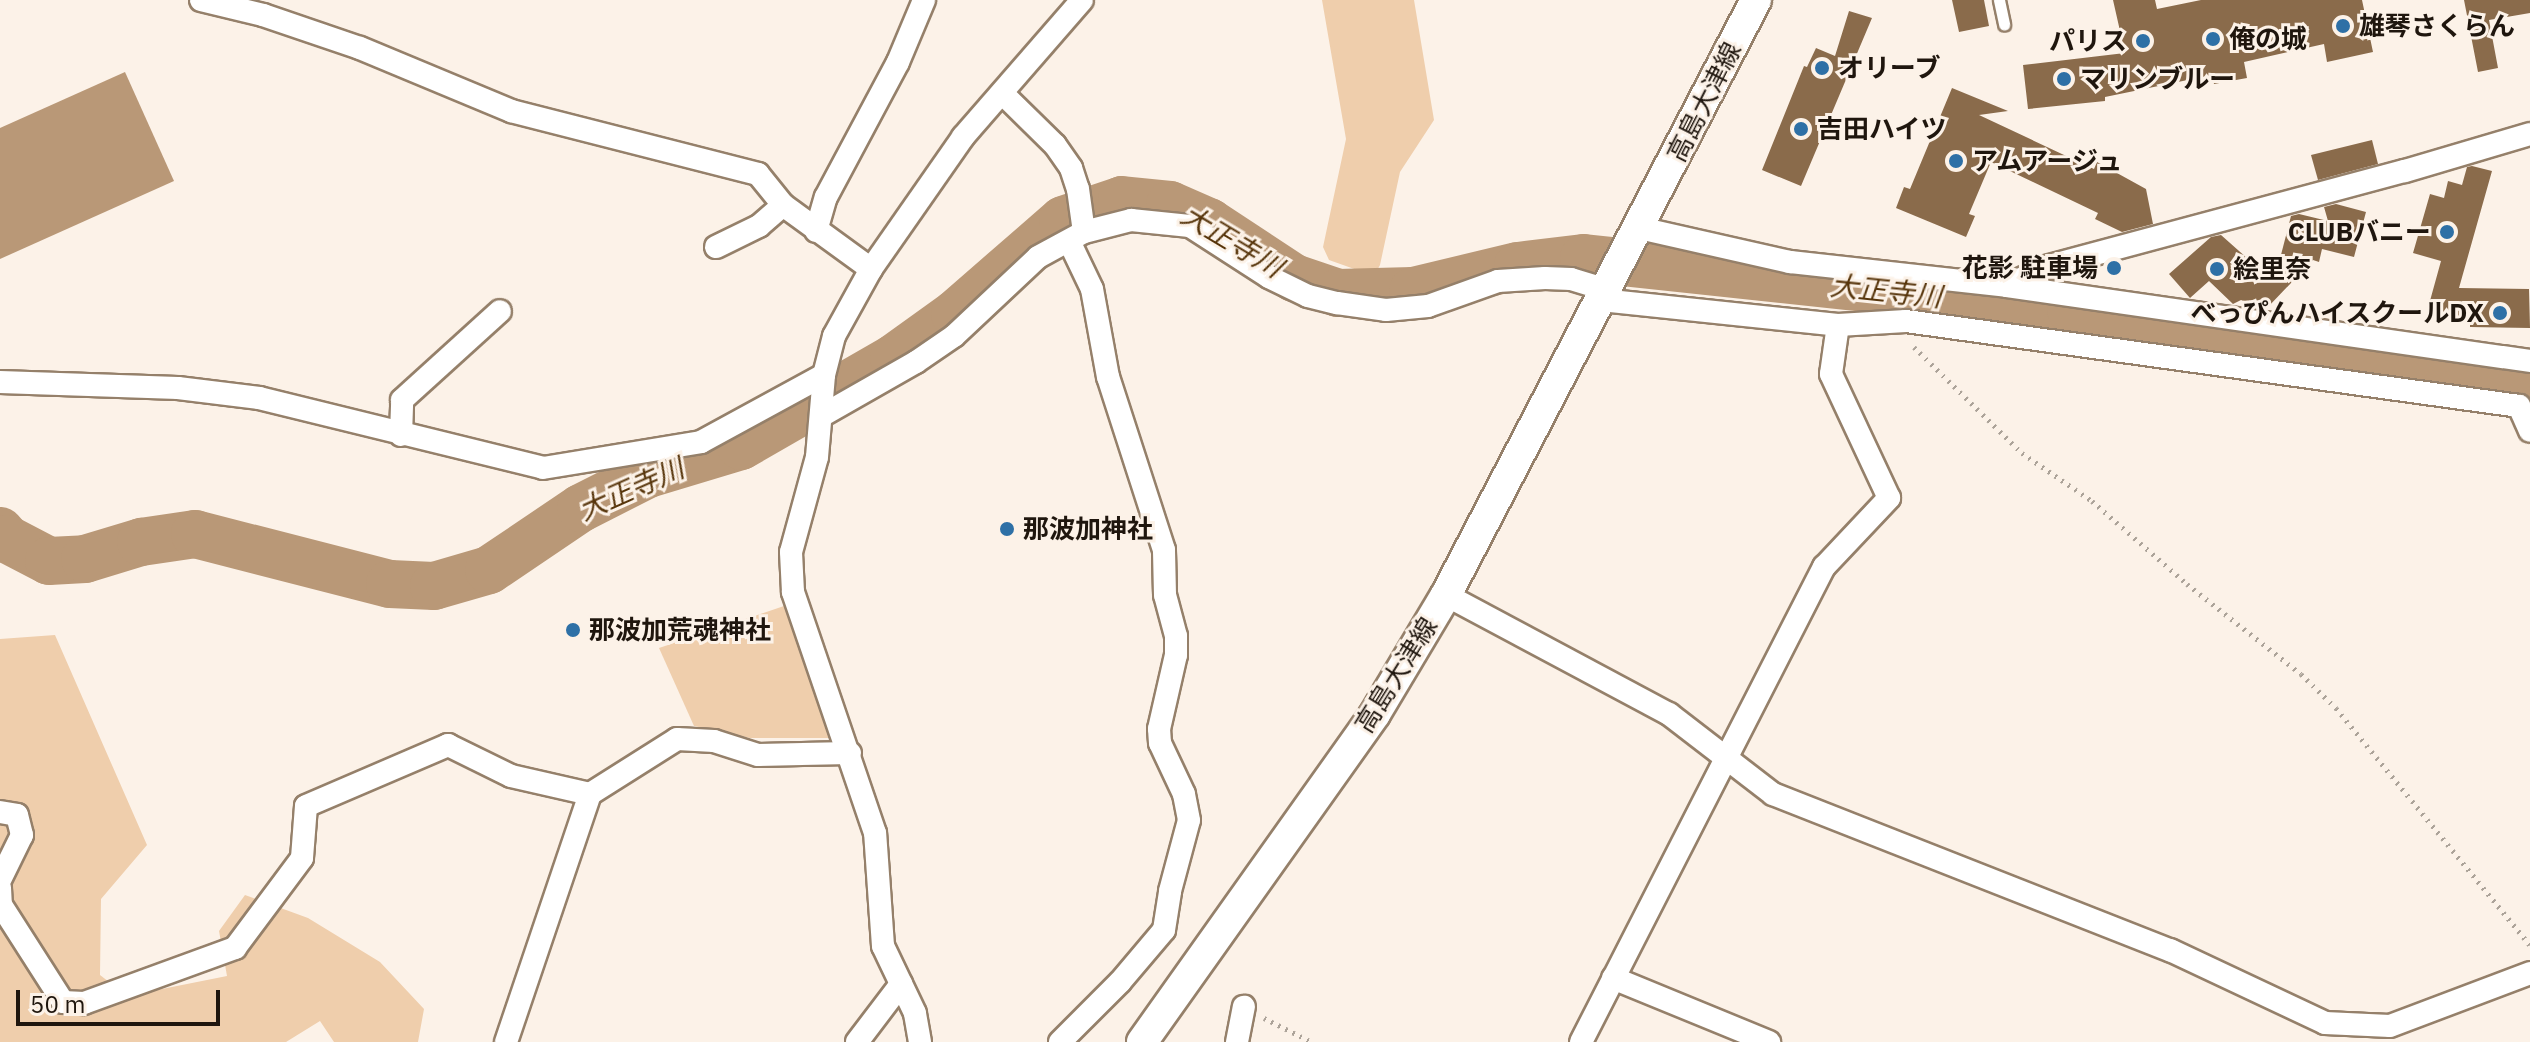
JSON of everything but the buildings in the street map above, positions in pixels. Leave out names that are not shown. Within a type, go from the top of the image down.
[{"type":"main road","name":"高島大津線","points":[[1142,1042],[1375,714],[1446,595],[1756,0]]},
{"type":"street","points":[[201,0],[263,15],[360,48],[511,111],[758,174],[783,205],[871,269]]},
{"type":"street","points":[[816,231],[826,197],[898,62],[924,0]]},
{"type":"street","points":[[920,1042],[915,1013],[883,946],[875,833],[793,592],[791,552],[817,457],[823,412],[823,380],[834,336],[871,269],[963,137],[1082,0]]},
{"type":"street","points":[[1002,93],[1055,145],[1071,168],[1079,196],[1079,233],[1108,377],[1164,550],[1165,595],[1176,636],[1176,655],[1159,729],[1160,743],[1184,794],[1189,820],[1170,891],[1164,930],[1120,982],[1060,1042]]},
{"type":"street","points":[[2007,286],[2046,267],[2405,171],[2530,134]]},
{"type":"street","points":[[716,247],[759,226],[783,205]]},
{"type":"street","points":[[823,412],[916,362],[954,336],[1038,257],[1079,233],[1131,220],[1190,226],[1269,277],[1308,296],[1386,310],[1428,306],[1498,281],[1571,279],[1606,291],[1838,325],[1906,321],[2519,406],[2530,431]]},
{"type":"street","points":[[1634,238],[1790,262],[2007,286],[2530,361]]},
{"type":"street","points":[[401,435],[402,400],[500,311]]},
{"type":"street","points":[[1581,1042],[1824,567],[1889,498],[1831,374],[1838,325]]},
{"type":"street","points":[[0,382],[178,388],[259,398],[543,468],[701,442],[823,380]]},
{"type":"street","points":[[1446,595],[1669,714],[1773,794],[2170,950],[2325,1023],[2390,1026],[2530,973]]},
{"type":"street","points":[[506,1042],[590,794],[677,739],[714,741],[758,755],[850,753]]},
{"type":"street","points":[[0,888],[1,905],[63,1002],[84,1003],[235,948],[302,858],[306,806],[448,745],[511,776],[590,794]]},
{"type":"street","points":[[0,812],[17,815],[22,835],[0,880]]},
{"type":"street","points":[[1613,978],[1769,1042]]},
{"type":"street","points":[[857,1042],[901,984]]},
{"type":"street","points":[[1237,1042],[1244,1007]]},
{"type":"lane","points":[[1999,0],[2004,24]]},
{"type":"path","points":[[1906,321],[1907,340],[2022,453],[2092,501],[2187,584],[2301,674],[2327,700],[2530,945]]},
{"type":"shaded area","points":[[1322,0],[1414,0],[1434,120],[1400,172],[1380,265],[1374,276],[1329,260],[1323,247],[1346,139]]},
{"type":"shaded area","points":[[125,72],[174,181],[0,259],[0,128]]},
{"type":"shaded area","points":[[784,606],[829,738],[750,738],[694,726],[659,648]]},
{"type":"shaded area","points":[[55,635],[147,845],[101,899],[100,975],[127,996],[227,976],[219,931],[245,895],[308,918],[380,962],[424,1009],[418,1042],[334,1042],[320,1021],[286,1042],[0,1042],[0,639]]},
{"type":"waterway","name":"大正寺川","points":[[0,531],[7,539],[49,561],[85,559],[141,542],[195,534],[390,584],[434,586],[489,570],[581,508],[648,474],[741,446],[894,358],[955,314],[1063,220],[1122,200],[1170,205],[1209,222],[1294,278],[1338,293],[1413,291],[1518,266],[1584,258],[2071,310],[2530,376]]},
{"type":"place","name":"雄琴さくらん","points":[[2343,26]]},
{"type":"place","name":"俺の城","points":[[2213,39]]},
{"type":"place","name":"パリス","points":[[2143,41]]},
{"type":"place","name":"オリーブ","points":[[1822,68]]},
{"type":"place","name":"マリンブルー","points":[[2064,79]]},
{"type":"place","name":"吉田ハイツ","points":[[1801,129]]},
{"type":"place","name":"アムアージュ","points":[[1956,161]]},
{"type":"place","name":"CLUBバニー","points":[[2447,232]]},
{"type":"place","name":"花影 駐車場","points":[[2114,268]]},
{"type":"place","name":"絵里奈","points":[[2217,269]]},
{"type":"place","name":"べっぴんハイスクールDX","points":[[2500,313]]},
{"type":"place","name":"那波加神社","points":[[1007,529]]},
{"type":"place","name":"那波加荒魂神社","points":[[573,630]]}]
